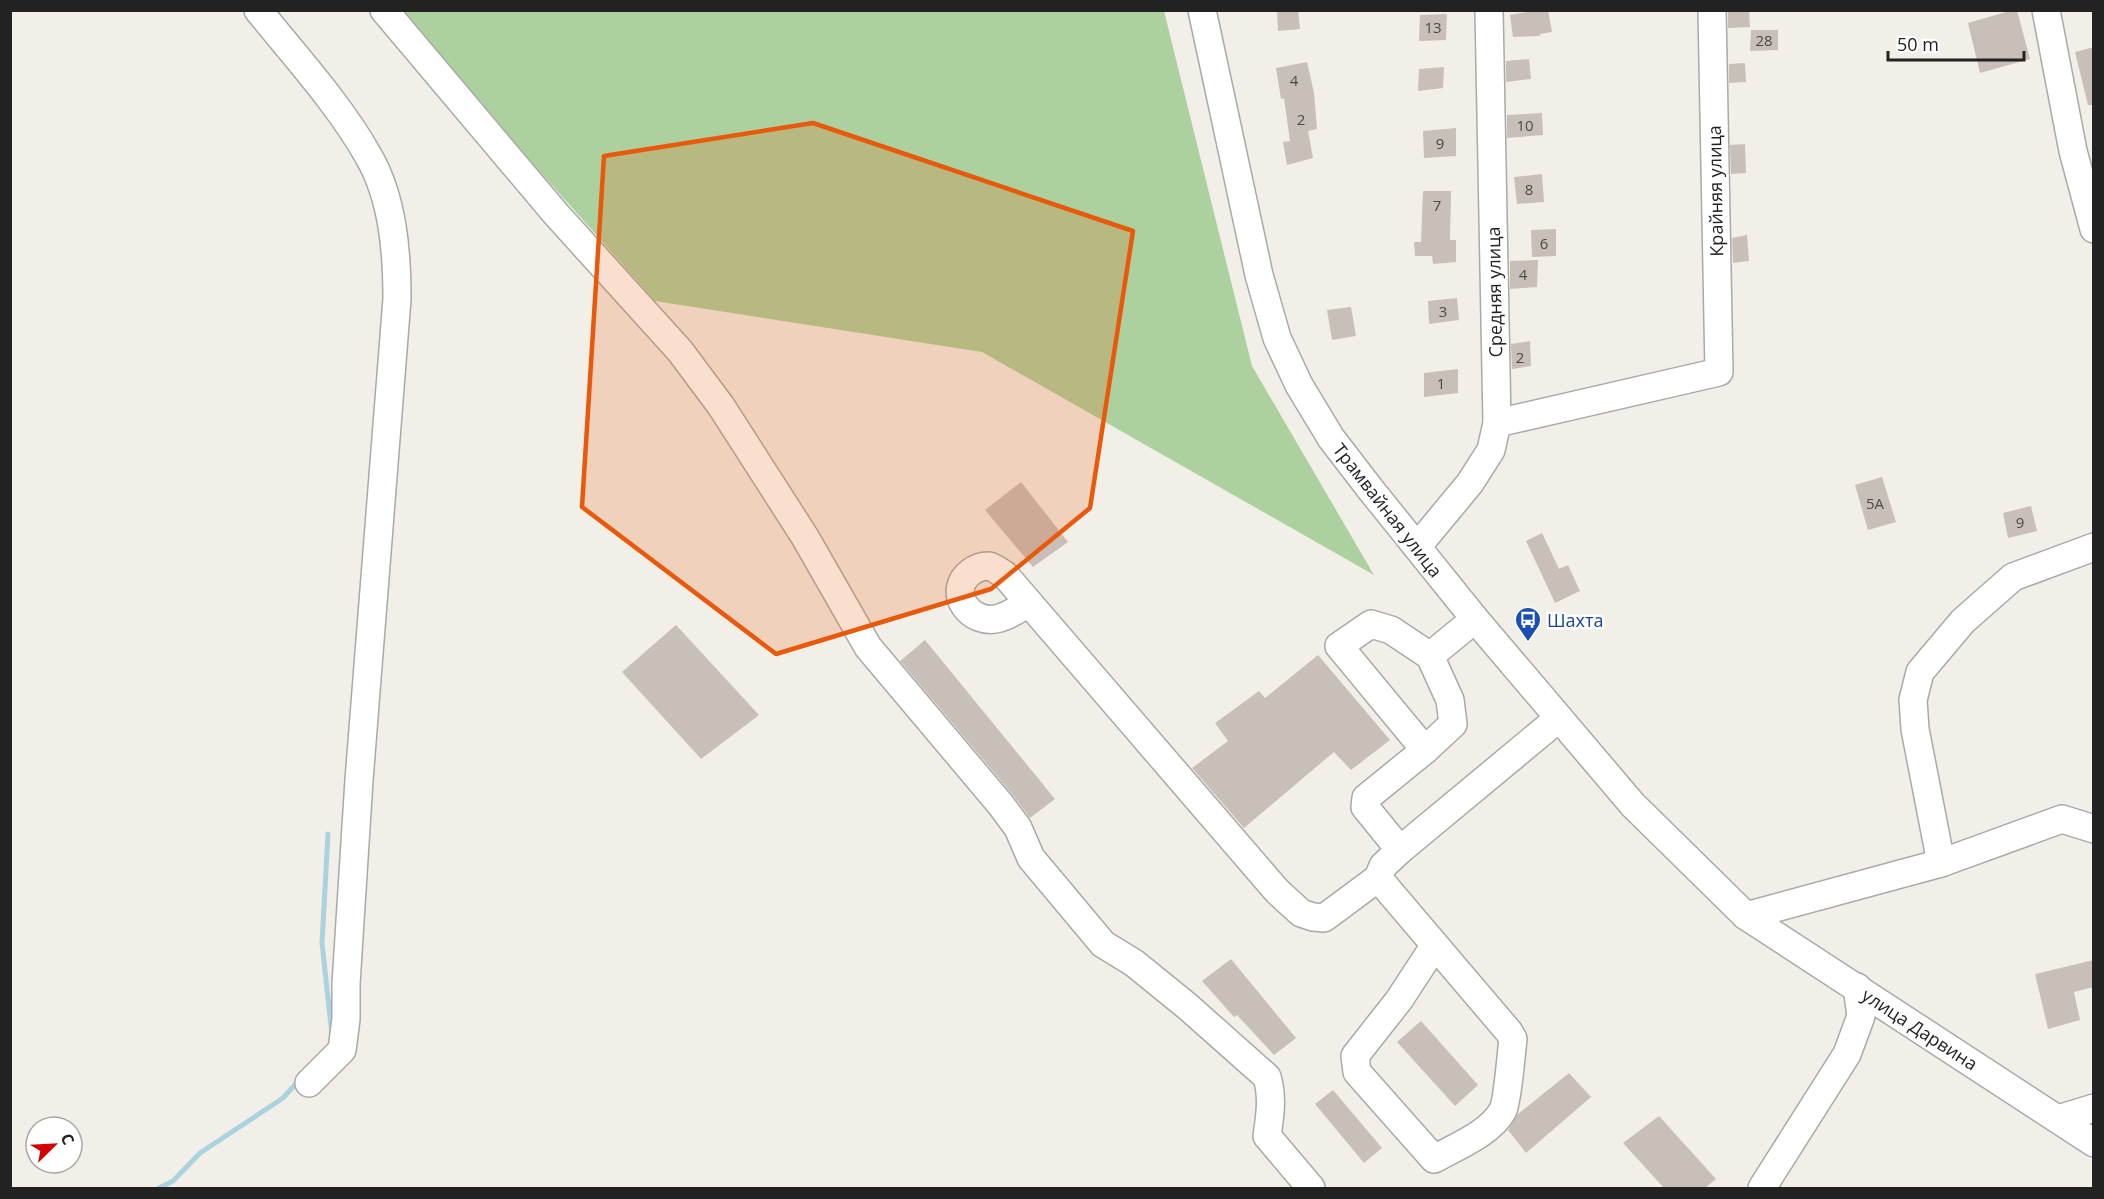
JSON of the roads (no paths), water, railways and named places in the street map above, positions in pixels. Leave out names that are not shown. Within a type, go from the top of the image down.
[{"type":"street","points":[[258,10],[329,99],[370,158],[393,229],[397,258],[397,299],[348,939],[346,1019],[342,1050],[309,1083]]},
{"type":"street","points":[[384,10],[556,214],[680,351],[722,406],[798,527],[868,647],[1001,805],[1018,828],[1031,858],[1103,944],[1134,963],[1187,1006],[1267,1077],[1271,1090],[1271,1113],[1267,1136],[1311,1188]]},
{"type":"street","name":"Трамвайная улица","points":[[1202,10],[1259,275],[1277,338],[1299,385],[1331,438],[1475,619],[1633,805],[1746,915]]},
{"type":"street","name":"Средняя улица","points":[[1417,547],[1470,483],[1491,450],[1497,423],[1489,10]]},
{"type":"street","name":"Крайняя улица","points":[[1497,423],[1719,372],[1712,10]]},
{"type":"street","points":[[2046,10],[2073,151],[2094,229]]},
{"type":"street","points":[[1941,863],[1916,729],[1913,700],[1920,672],[1964,621],[2013,577],[2094,547]]},
{"type":"street","points":[[1029,603],[1277,891],[1301,913],[1312,917],[1324,918],[1378,878],[1383,866],[1400,850],[1559,718]]},
{"type":"street","points":[[1430,656],[1475,619]]},
{"type":"street","points":[[1400,850],[1365,807],[1366,798],[1425,750],[1453,724],[1450,700],[1430,656],[1390,630],[1371,624],[1339,646],[1425,750]]},
{"type":"street","points":[[1746,915],[1941,863],[2062,819],[2094,829]]},
{"type":"street","points":[[1378,878],[1435,945],[1509,1032],[1513,1039],[1503,1109],[1495,1120],[1476,1137],[1434,1159],[1357,1072],[1355,1056],[1399,1000],[1435,945]]},
{"type":"street","name":"улица Дарвина","points":[[1746,915],[2094,1143]]},
{"type":"street","points":[[1762,1188],[1847,1054],[1861,1016],[1857,987]]},
{"type":"street","points":[[2058,1119],[2094,1108]]},
{"type":"waterway","points":[[328,834],[322,943],[332,1035]]},
{"type":"waterway","points":[[159,1188],[173,1181],[200,1153],[283,1098],[301,1078]]},
{"type":"place","name":"Шахта","points":[[1528,643]]}]
